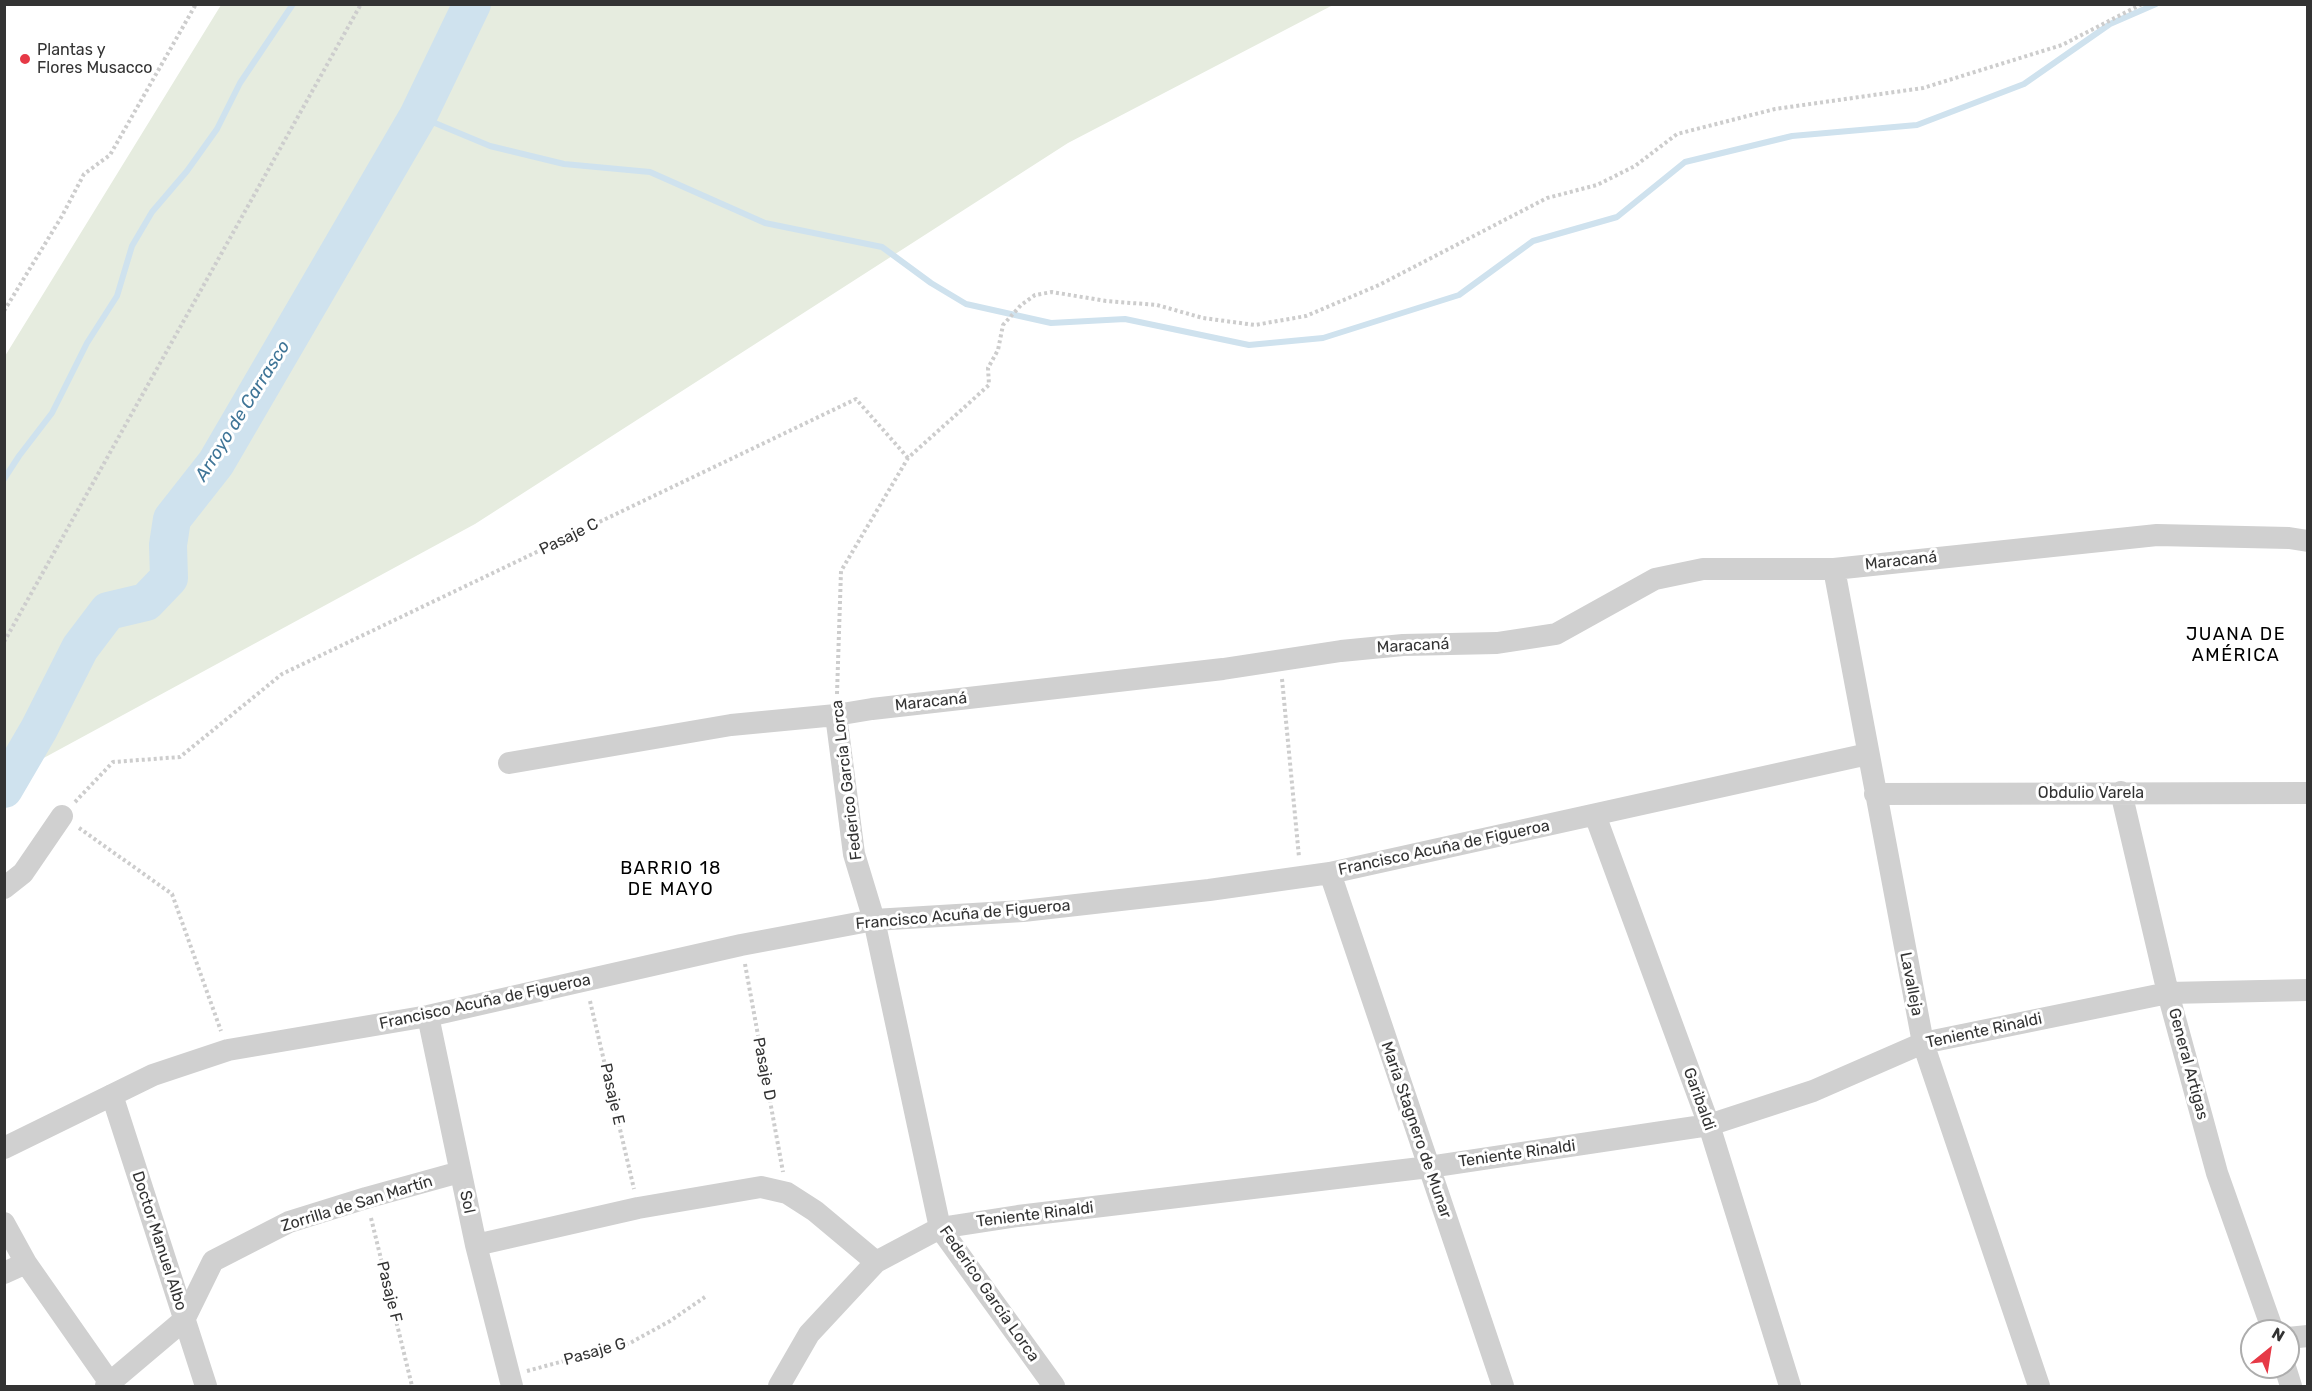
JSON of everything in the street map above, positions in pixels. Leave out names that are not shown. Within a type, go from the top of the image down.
[{"type":"street","name":"Maracaná","points":[[509,763],[731,725],[836,715],[1222,669],[1341,651],[1403,645],[1497,643],[1556,634],[1655,579],[1703,569],[1834,568],[2157,535],[2289,538],[2307,541]]},
{"type":"street","name":"Lavalleja","points":[[1834,568],[1923,1042],[2039,1386]]},
{"type":"street","name":"Federico García Lorca","points":[[836,715],[854,854],[874,920],[939,1228],[1054,1386]]},
{"type":"street","name":"Francisco Acuña de Figueroa","points":[[4,1148],[153,1075],[228,1050],[428,1016],[741,945],[874,920],[1023,911],[1209,890],[1330,873],[1868,754]]},
{"type":"street","name":"General Artigas","points":[[2121,792],[2168,993],[2217,1173],[2269,1319]]},
{"type":"street","name":"Obdulio Varela","points":[[1875,794],[2307,793]]},
{"type":"street","name":"Garibaldi","points":[[1595,815],[1708,1125],[1790,1386]]},
{"type":"street","points":[[4,888],[23,873],[62,816]]},
{"type":"street","name":"María Stagnero de Munar","points":[[1330,873],[1503,1386]]},
{"type":"street","name":"Teniente Rinaldi","points":[[779,1386],[809,1334],[876,1262],[939,1228],[1018,1216],[1429,1167],[1708,1125],[1813,1091],[1923,1042],[2168,993],[2307,990]]},
{"type":"street","name":"Sol","points":[[428,1016],[476,1245],[511,1381]]},
{"type":"street","name":"Doctor Manuel Albo","points":[[112,1095],[206,1386]]},
{"type":"street","name":"Zorrilla de San Martín","points":[[108,1385],[184,1320],[213,1261],[289,1222],[366,1198],[460,1173]]},
{"type":"street","points":[[476,1245],[638,1208],[762,1187],[787,1193],[815,1211],[876,1262]]},
{"type":"street","points":[[4,1223],[26,1263],[108,1385]]},
{"type":"street","points":[[4,1273],[26,1263]]},
{"type":"path","points":[[4,311],[62,216],[84,174],[110,155],[196,4]]},
{"type":"path","points":[[4,642],[361,4]]},
{"type":"path","name":"Federico García Lorca","points":[[836,715],[841,571],[908,458],[989,385],[988,368],[998,350],[1003,325],[1021,305],[1035,295],[1052,292],[1106,301],[1157,305],[1203,318],[1255,325],[1306,316],[1379,285],[1547,198],[1597,185],[1635,166],[1677,134],[1775,109],[1923,88],[2062,45],[2142,4]]},
{"type":"path","name":"Pasaje C","points":[[62,816],[112,762],[180,757],[282,674],[855,399],[908,458]]},
{"type":"path","points":[[1280,660],[1301,876]]},
{"type":"path","points":[[62,816],[172,894],[228,1050]]},
{"type":"path","name":"Pasaje D","points":[[741,945],[787,1193]]},
{"type":"path","name":"Pasaje E","points":[[585,981],[638,1208]]},
{"type":"path","name":"Pasaje F","points":[[366,1198],[412,1386]]},
{"type":"path","name":"Pasaje G","points":[[511,1381],[630,1343],[670,1321],[705,1297]]},
{"type":"shaded area","points":[[221,5],[1333,5],[1068,143],[475,524],[5,779],[5,356]]},
{"type":"waterway","points":[[4,479],[52,413],[87,343],[117,296],[132,246],[152,212],[187,171],[217,129],[240,83],[293,4]]},
{"type":"waterway","name":"Arroyo de Carrasco","points":[[4,789],[39,729],[80,648],[108,611],[146,602],[169,578],[168,545],[172,519],[216,463],[418,116],[472,4]]},
{"type":"waterway","points":[[418,116],[490,146],[564,164],[650,172],[765,223],[882,247],[931,283],[966,304],[1051,323],[1125,319],[1249,345],[1323,338],[1459,295],[1533,241],[1617,217],[1685,162],[1792,136],[1917,125],[2024,84],[2110,24],[2156,4]]},
{"type":"place","name":"Plantas y Flores Musacco","points":[[25,59]]},
{"type":"district","name":"JUANA DE AMÉRICA","points":[[2236,645]]},
{"type":"district","name":"BARRIO 18 DE MAYO","points":[[671,879]]}]
